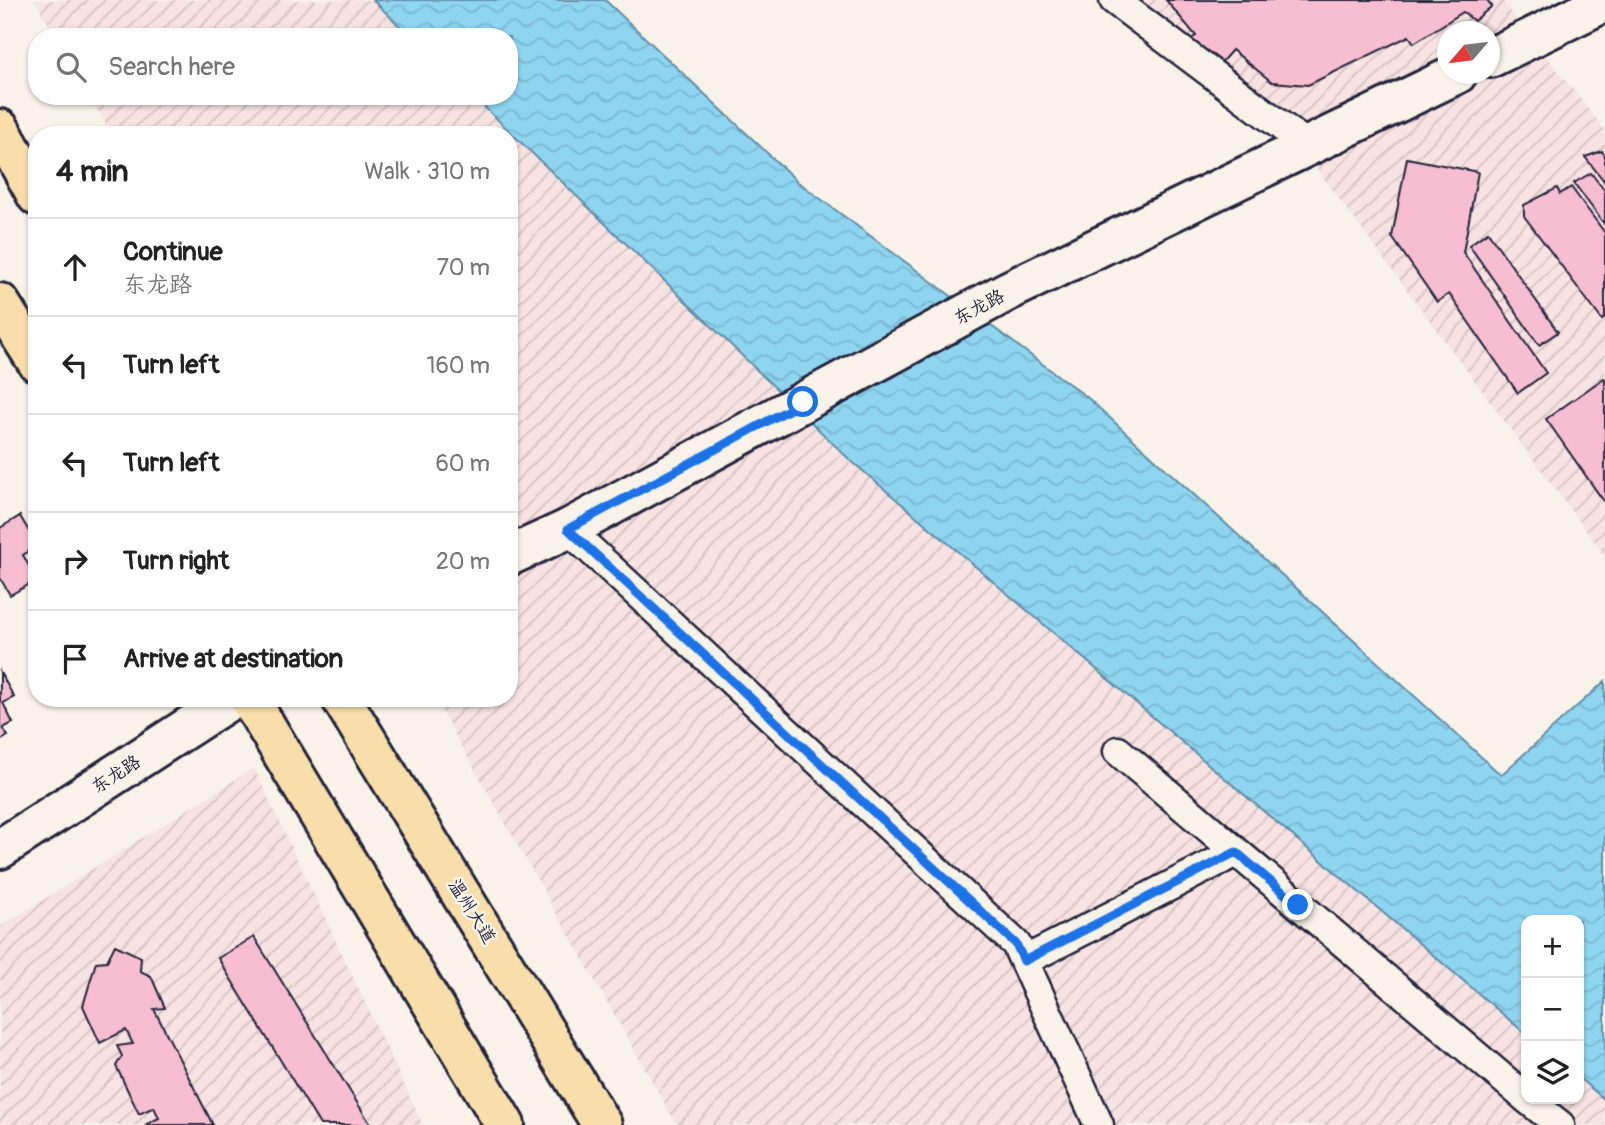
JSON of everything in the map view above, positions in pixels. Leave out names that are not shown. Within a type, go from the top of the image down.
[{"type":"main road","points":[[0,129],[28,180]]},
{"type":"main road","points":[[0,303],[28,348]]},
{"type":"main road","points":[[253,707],[505,1125]]},
{"type":"main road","name":"温州大道","points":[[347,707],[602,1125]]},
{"type":"street","points":[[1114,0],[1308,146]]},
{"type":"street","points":[[1500,53],[1605,2]]},
{"type":"street","name":"东龙路","points":[[518,552],[568,529],[975,309],[1437,84]]},
{"type":"street","points":[[568,529],[1016,944],[1099,1125]]},
{"type":"street","name":"东龙路","points":[[0,849],[219,707]]},
{"type":"street","points":[[1118,751],[1538,1112]]},
{"type":"street","points":[[1024,961],[1236,852]]},
{"type":"shaded area","points":[[35,0],[373,0],[402,28],[51,28]]},
{"type":"shaded area","points":[[1100,0],[1502,0],[1605,130],[1605,556],[1296,141]]},
{"type":"shaded area","points":[[95,105],[482,105],[504,126],[107,126]]},
{"type":"shaded area","points":[[518,139],[850,460],[1521,1030],[1521,1104],[1584,1104],[1584,1082],[1605,1100],[1605,1125],[677,1125],[439,707],[518,707]]},
{"type":"shaded area","points":[[254,768],[423,1125],[0,1125],[0,927]]},
{"type":"water","points":[[373,0],[605,0],[798,182],[1088,398],[1501,775],[1605,681],[1605,1100],[1584,1082],[1584,915],[1521,915],[1521,1030],[850,460],[518,139],[518,126],[504,126],[482,105],[518,105],[518,28],[402,28]]},
{"type":"building","points":[[1166,0],[1487,0],[1492,6],[1474,21],[1463,12],[1449,21],[1437,21],[1437,28],[1414,43],[1409,36],[1308,85],[1272,82],[1232,50],[1219,65],[1187,41],[1196,36]]},
{"type":"building","points":[[1602,151],[1605,156],[1605,182],[1585,157]]},
{"type":"building","points":[[1407,158],[1478,172],[1463,252],[1546,373],[1518,393],[1449,294],[1437,302],[1392,237]]},
{"type":"building","points":[[1591,173],[1605,191],[1605,225],[1574,183]]},
{"type":"building","points":[[1571,187],[1605,233],[1605,318],[1602,320],[1524,216],[1524,205],[1557,188],[1560,194]]},
{"type":"building","points":[[1488,232],[1558,332],[1539,345],[1469,245]]},
{"type":"building","points":[[1605,379],[1605,503],[1546,419]]},
{"type":"building","points":[[20,516],[28,530],[28,551],[23,555],[28,564],[28,585],[10,595],[0,578],[0,528]]},
{"type":"building","points":[[0,672],[14,697],[3,703],[13,723],[3,728],[8,736],[0,741]]},
{"type":"building","points":[[254,937],[371,1125],[320,1125],[218,958]]},
{"type":"building","points":[[115,945],[141,957],[140,971],[151,976],[165,1008],[154,1009],[213,1125],[145,1125],[159,1118],[154,1107],[139,1114],[116,1066],[122,1056],[117,1046],[133,1044],[126,1030],[100,1043],[83,1006],[96,962],[107,961]]},
{"type":"route","points":[[803,402],[568,529],[1016,944],[1024,961],[1236,852],[1298,905]]}]
